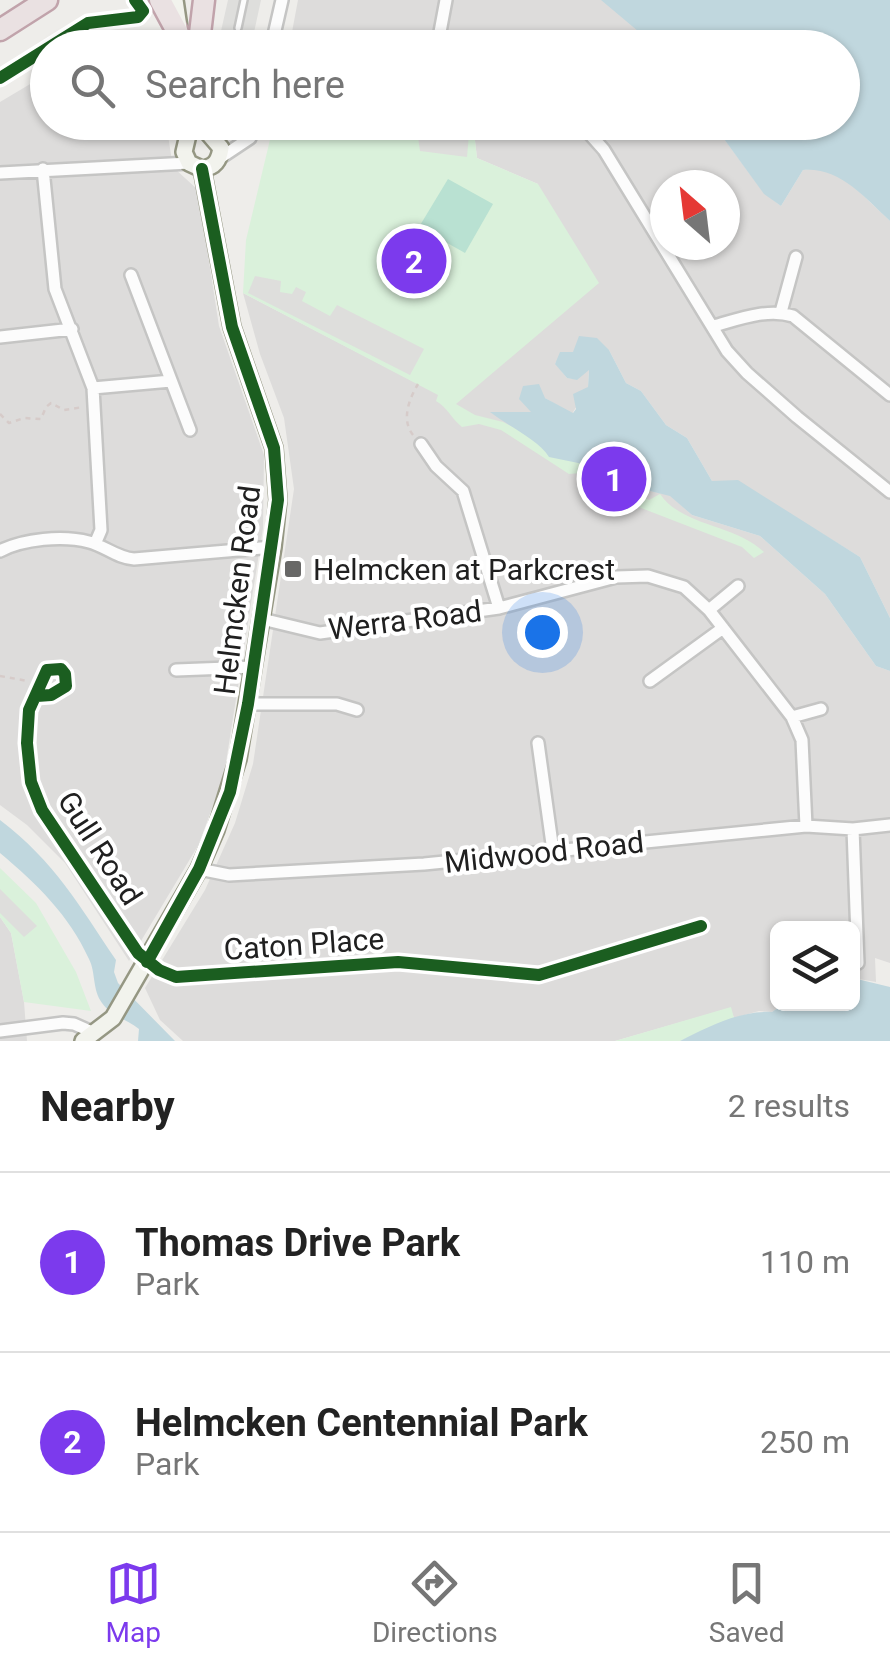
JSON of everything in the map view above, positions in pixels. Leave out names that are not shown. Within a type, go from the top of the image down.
[{"type":"highway","points":[[0,30],[47,0]]},
{"type":"highway","points":[[160,0],[180,30]]},
{"type":"highway","points":[[194,30],[204,0]]},
{"type":"main road","points":[[175,0],[185,30]]},
{"type":"main road","points":[[192,30],[196,0]]},
{"type":"main road","name":"Helmcken Road","points":[[95,1038],[113,1018],[147,962],[198,869],[230,792],[262,619],[278,500],[274,448],[232,327],[197,140]]},
{"type":"main road","points":[[201,140],[202,157]]},
{"type":"main road","points":[[202,157],[205,140]]},
{"type":"street","points":[[275,30],[282,0]]},
{"type":"street","points":[[440,30],[446,0]]},
{"type":"street","points":[[0,172],[202,157],[245,140]]},
{"type":"street","points":[[595,140],[728,351],[747,373],[890,492]]},
{"type":"street","points":[[43,169],[55,289],[93,388],[101,530],[95,544]]},
{"type":"street","points":[[781,312],[796,257]]},
{"type":"street","points":[[130,274],[190,430]]},
{"type":"street","points":[[714,326],[781,312],[793,316],[890,395]]},
{"type":"street","points":[[0,336],[72,329]]},
{"type":"street","points":[[93,388],[171,380]]},
{"type":"street","points":[[421,444],[462,492],[499,608]]},
{"type":"street","points":[[0,551],[23,542],[68,539],[95,544],[134,560],[272,547]]},
{"type":"street","name":"Werra Road","points":[[262,619],[320,633],[499,608],[616,577],[648,576],[684,587],[709,610],[792,717],[802,740],[806,826]]},
{"type":"street","points":[[709,610],[738,586]]},
{"type":"street","points":[[650,681],[723,628]]},
{"type":"street","points":[[176,670],[254,667]]},
{"type":"street","name":"Gull Road","points":[[37,696],[60,692],[66,680],[60,669],[47,670],[28,710],[31,782],[42,810],[147,962]]},
{"type":"street","points":[[248,704],[337,704],[356,710]]},
{"type":"street","points":[[792,717],[821,709]]},
{"type":"street","points":[[538,743],[553,850]]},
{"type":"street","name":"Midwood Road","points":[[198,869],[229,875],[424,864],[806,826],[853,829],[890,824]]},
{"type":"street","points":[[853,829],[856,921]]},
{"type":"street","name":"Caton Place","points":[[147,962],[176,977],[398,962],[539,975],[701,926]]},
{"type":"street","points":[[0,1031],[63,1023],[74,1024],[95,1038]]},
{"type":"lane","points":[[238,28],[244,0]]},
{"type":"path","points":[[418,384],[408,402],[408,429],[421,444]]},
{"type":"path","points":[[0,414],[9,423],[28,418],[42,420],[51,403],[64,410],[94,406]]},
{"type":"path","points":[[0,676],[40,682]]},
{"type":"shaded area","points":[[228,0],[261,0],[255,30],[221,30]]},
{"type":"shaded area","points":[[298,0],[677,0],[689,30],[292,30]]},
{"type":"shaded area","points":[[30,84],[30,140],[169,140],[173,167],[198,190],[219,326],[264,455],[263,528],[224,775],[199,844],[129,961],[65,863],[27,825],[0,805],[0,102]]},
{"type":"shaded area","points":[[418,140],[468,140],[467,157],[420,151]]},
{"type":"shaded area","points":[[475,140],[725,140],[764,193],[781,206],[803,170],[823,168],[850,183],[890,221],[890,618],[860,557],[821,533],[712,481],[687,438],[666,425],[641,391],[626,383],[609,350],[573,352],[555,363],[567,378],[577,379],[589,369],[588,387],[572,414],[545,398],[533,412],[492,413],[588,453],[617,460],[646,490],[670,495],[692,515],[760,536],[825,594],[876,666],[890,671],[890,963],[875,958],[876,982],[860,979],[860,921],[770,921],[770,1011],[773,1011],[734,1018],[730,1008],[615,1041],[183,1041],[160,1020],[145,988],[205,890],[235,823],[253,764],[294,489],[284,418],[243,293],[455,403],[538,184],[477,158]]},
{"type":"shaded area","points":[[255,276],[281,281],[280,292],[292,294],[296,287],[306,292],[302,301],[330,316],[337,305],[424,349],[410,375],[248,293]]},
{"type":"shaded area","points":[[0,889],[37,926],[24,937],[0,913]]},
{"type":"shaded area","points":[[0,917],[11,933],[27,1041],[0,1041]]},
{"type":"green space","points":[[270,140],[475,140],[477,158],[538,184],[599,283],[456,404],[581,460],[593,454],[611,459],[632,492],[649,500],[660,494],[682,513],[739,536],[764,552],[754,558],[742,547],[605,494],[603,471],[569,474],[501,430],[479,424],[462,427],[436,401],[438,395],[243,293],[246,240]]},
{"type":"green space","points":[[448,179],[493,204],[465,253],[419,227]]},
{"type":"green space","points":[[0,868],[36,903],[76,972],[91,1011],[24,1002],[11,933],[0,917]]},
{"type":"green space","points":[[731,1007],[734,1018],[680,1041],[615,1041]]},
{"type":"water","points":[[601,0],[890,0],[890,221],[851,185],[816,170],[803,170],[781,206],[764,194],[725,140],[860,140],[860,30],[637,30]]},
{"type":"water","points":[[579,336],[597,338],[609,350],[626,383],[641,391],[666,425],[687,438],[712,481],[738,480],[860,557],[890,618],[890,671],[876,666],[825,594],[760,536],[692,515],[670,496],[646,490],[617,460],[588,453],[583,464],[549,457],[531,439],[490,412],[531,412],[519,399],[523,386],[539,384],[545,398],[573,413],[573,394],[588,387],[589,370],[577,380],[567,378],[555,364],[560,352],[573,352]]},
{"type":"water","points":[[0,820],[65,885],[116,960],[114,972],[118,983],[175,1041],[138,1041],[139,1029],[102,1003],[91,964],[72,928],[39,889],[0,853]]},
{"type":"water","points":[[860,980],[890,987],[890,1041],[680,1041],[724,1021],[772,1012],[860,1011]]},
{"type":"cycle path","points":[[77,30],[88,23],[138,17],[143,11],[135,0]]},
{"type":"cycle path","points":[[0,78],[30,59]]},
{"type":"cycle path","points":[[147,962],[199,869],[230,792],[248,704],[278,500],[274,448],[232,327],[202,169]]},
{"type":"cycle path","points":[[37,696],[51,695],[66,686],[61,669],[47,670],[29,710],[31,782],[42,810],[138,953],[159,970],[176,977],[398,962],[539,975],[701,926]]},
{"type":"place","name":"Helmcken Centennial Park","points":[[414,261]]},
{"type":"place","name":"Thomas Drive Park","points":[[614,479]]},
{"type":"place","name":"Helmcken at Parkcrest","points":[[293,569]]}]
